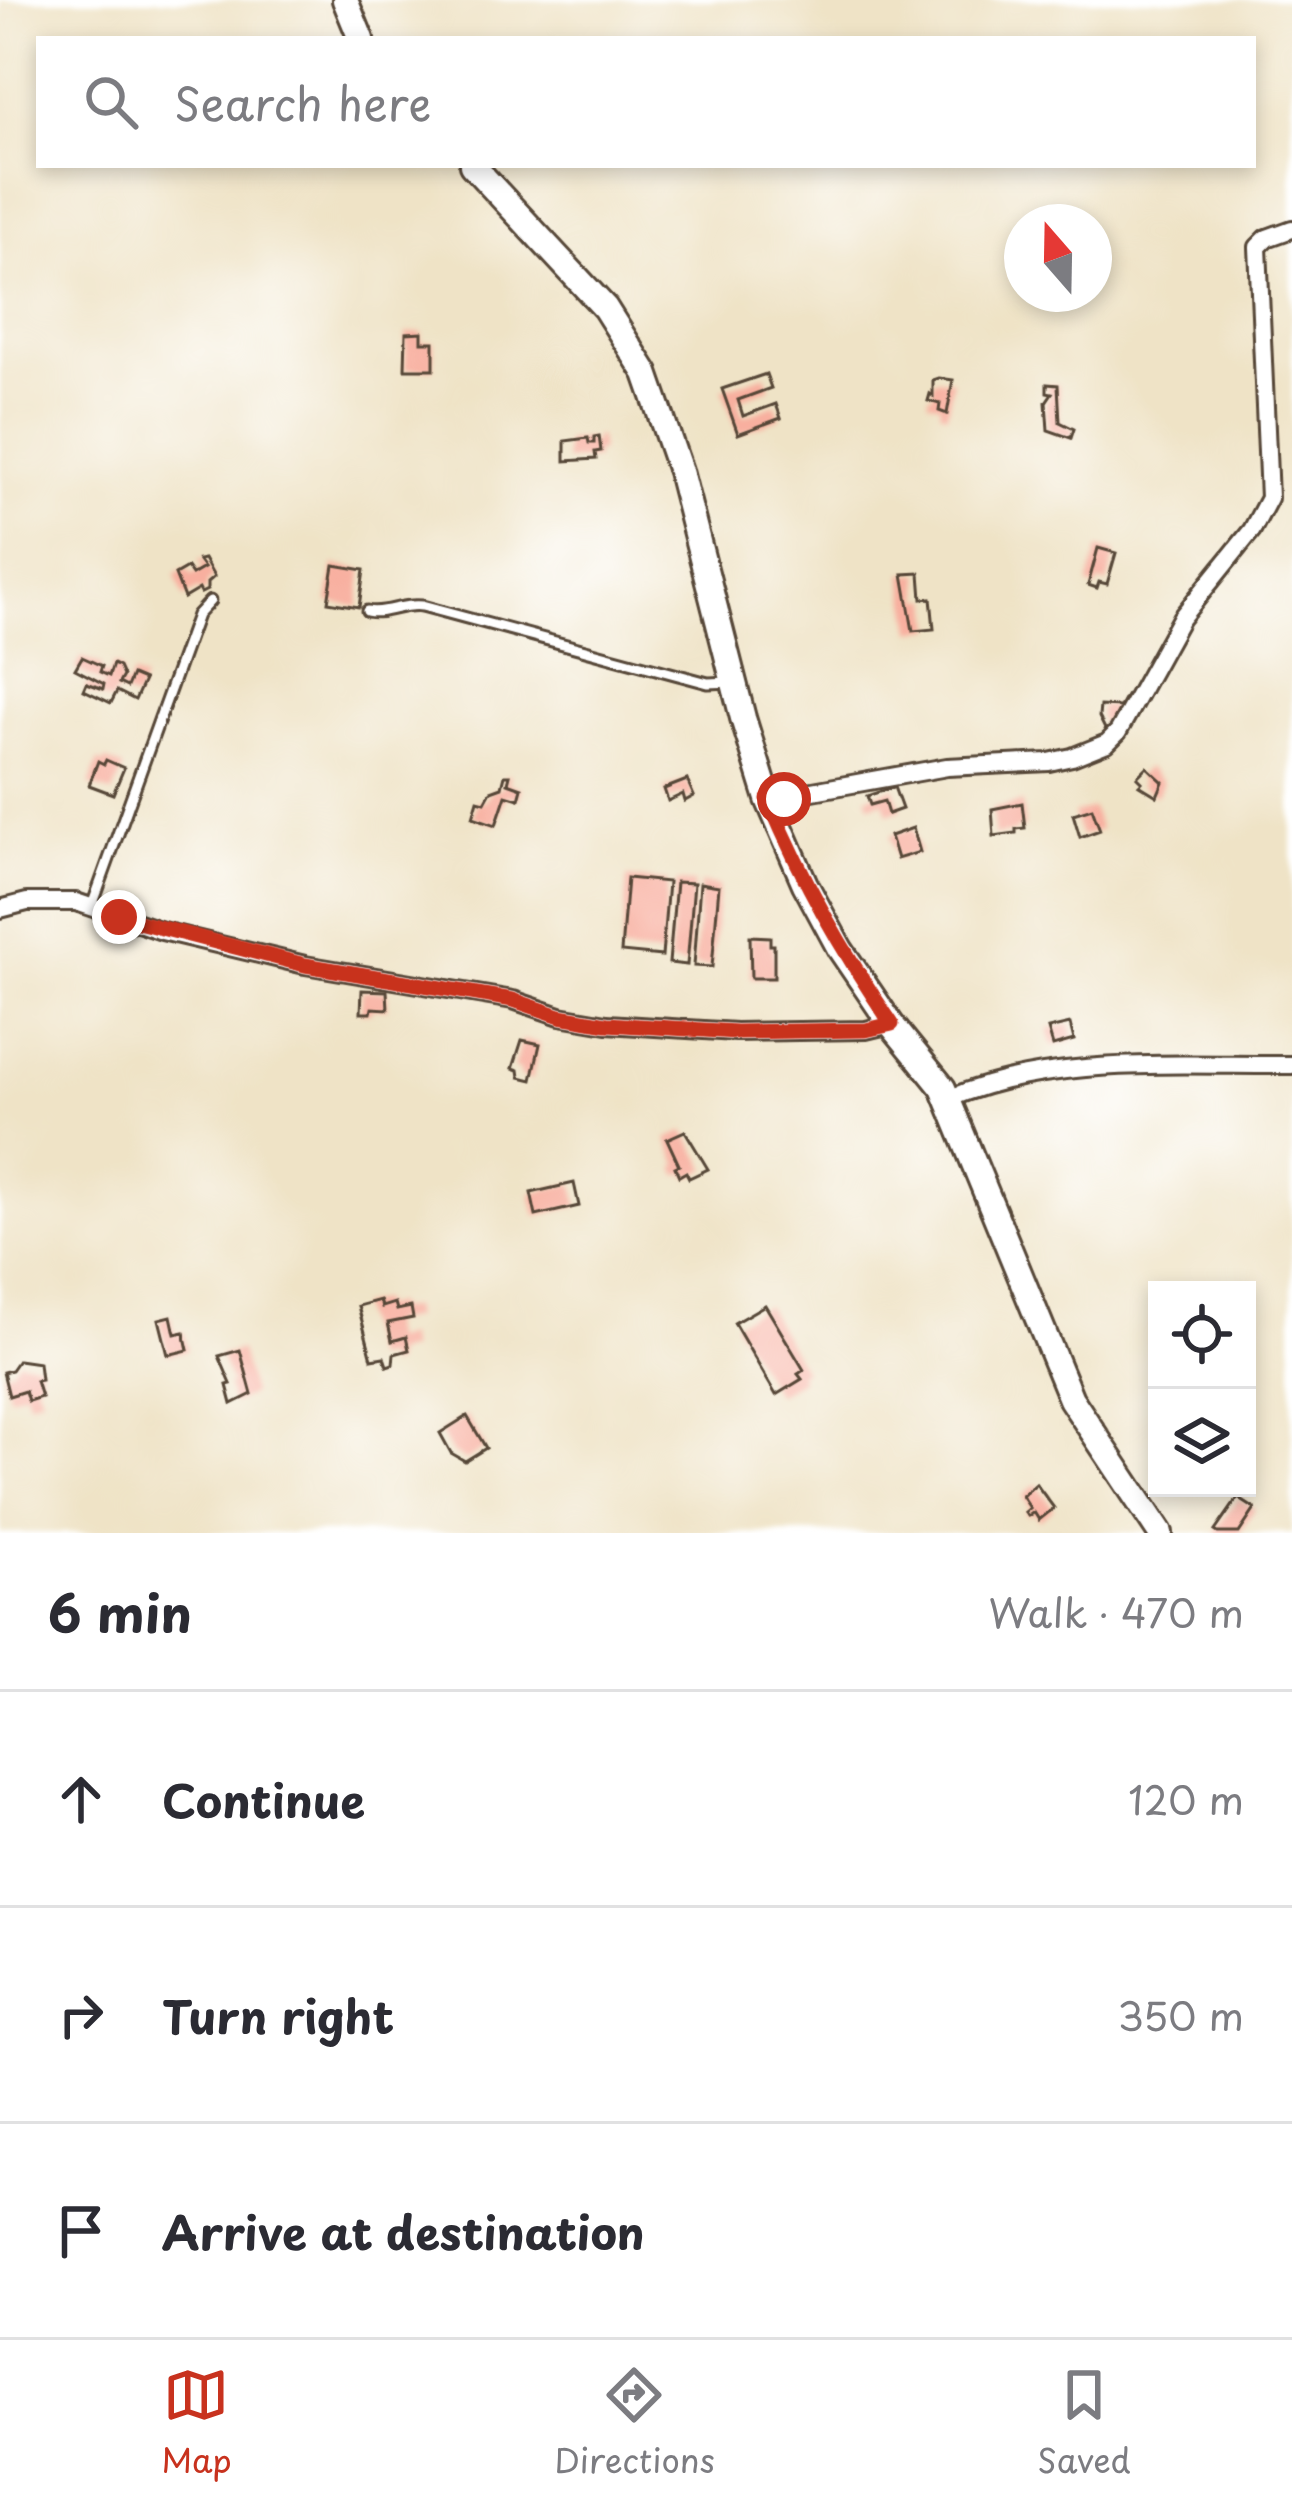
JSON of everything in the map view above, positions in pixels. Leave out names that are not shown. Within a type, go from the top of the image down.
[{"type":"main road","points":[[345,0],[360,36]]},
{"type":"main road","points":[[475,168],[605,308],[646,373],[686,494],[768,799],[813,901],[840,949],[948,1100],[1071,1399],[1160,1533]]},
{"type":"street","points":[[768,799],[947,767],[1072,758],[1097,749],[1118,732],[1181,618],[1252,530],[1269,498],[1258,247],[1267,238],[1292,229]]},
{"type":"street","points":[[0,909],[64,900],[162,931],[305,965],[513,1000],[560,1016],[607,1024],[736,1032],[866,1030],[892,1024]]},
{"type":"street","points":[[948,1100],[976,1087],[1023,1076],[1159,1066],[1292,1065]]},
{"type":"lane","points":[[92,906],[197,615],[210,601]]},
{"type":"lane","points":[[367,611],[422,606],[708,683],[733,682]]},
{"type":"building","points":[[422,332],[422,342],[434,342],[434,369],[405,369],[406,333]]},
{"type":"building","points":[[766,374],[771,388],[738,400],[743,416],[776,404],[781,418],[738,434],[722,389]]},
{"type":"building","points":[[933,380],[953,380],[947,414],[939,411],[940,404],[928,401],[933,396]]},
{"type":"building","points":[[1047,384],[1058,385],[1060,422],[1074,429],[1071,438],[1048,430],[1046,402],[1052,393],[1047,392]]},
{"type":"building","points":[[599,436],[601,451],[595,452],[596,459],[565,461],[565,441],[588,438],[594,443]]},
{"type":"building","points":[[1098,548],[1116,553],[1107,584],[1099,582],[1097,588],[1088,585]]},
{"type":"building","points":[[204,559],[214,577],[207,590],[184,598],[175,575],[187,568],[192,575],[204,568],[198,560]]},
{"type":"building","points":[[334,565],[364,570],[359,607],[328,602]]},
{"type":"building","points":[[920,573],[922,599],[931,598],[934,629],[913,631],[903,574]]},
{"type":"building","points":[[82,657],[102,666],[100,672],[109,676],[113,664],[119,667],[123,676],[119,683],[127,687],[132,675],[144,680],[135,700],[117,691],[111,703],[84,690],[87,683],[103,689],[104,684],[75,669]]},
{"type":"building","points":[[1126,696],[1131,698],[1114,727],[1105,729],[1100,706],[1120,707]]},
{"type":"building","points":[[106,760],[124,768],[113,794],[89,785],[98,761],[104,764]]},
{"type":"building","points":[[1147,767],[1163,782],[1157,796],[1139,785],[1142,782],[1137,777]]},
{"type":"building","points":[[505,775],[510,775],[508,783],[522,788],[519,799],[506,795],[496,825],[473,817],[478,800],[485,802],[491,791],[502,787]]},
{"type":"building","points":[[687,780],[694,796],[685,801],[683,794],[668,801],[664,789]]},
{"type":"building","points":[[894,787],[902,809],[888,814],[884,801],[870,805],[867,796]]},
{"type":"building","points":[[1022,803],[1025,828],[994,836],[992,809]]},
{"type":"building","points":[[1092,808],[1100,830],[1080,837],[1073,814]]},
{"type":"building","points":[[913,828],[920,852],[897,859],[890,836]]},
{"type":"building","points":[[627,878],[668,882],[662,956],[621,952]]},
{"type":"building","points":[[676,882],[694,883],[687,965],[669,963]]},
{"type":"building","points":[[700,883],[719,886],[712,967],[694,966]]},
{"type":"building","points":[[750,936],[770,937],[774,978],[751,978]]},
{"type":"building","points":[[362,990],[387,991],[388,1009],[361,1013]]},
{"type":"building","points":[[1070,1024],[1074,1040],[1053,1046],[1048,1029]]},
{"type":"building","points":[[522,1040],[540,1044],[532,1080],[520,1077],[513,1068]]},
{"type":"building","points":[[685,1131],[708,1169],[689,1178],[686,1172],[679,1176],[667,1139]]},
{"type":"building","points":[[574,1183],[579,1206],[536,1216],[531,1193]]},
{"type":"building","points":[[380,1300],[382,1307],[395,1303],[397,1310],[411,1307],[413,1318],[388,1323],[392,1341],[406,1337],[409,1350],[394,1354],[393,1364],[387,1366],[384,1357],[372,1359],[358,1306]]},
{"type":"building","points":[[765,1305],[804,1370],[798,1374],[802,1379],[776,1395],[734,1323]]},
{"type":"building","points":[[171,1316],[175,1334],[184,1332],[188,1350],[168,1355],[159,1319]]},
{"type":"building","points":[[240,1350],[252,1394],[232,1404],[227,1385],[231,1384],[219,1356]]},
{"type":"building","points":[[18,1360],[39,1363],[41,1380],[36,1381],[41,1397],[28,1401],[25,1391],[9,1396],[3,1372]]},
{"type":"building","points":[[467,1416],[486,1448],[465,1461],[451,1453],[440,1433]]},
{"type":"building","points":[[1036,1484],[1054,1508],[1039,1520],[1034,1512],[1028,1516],[1025,1512],[1030,1508],[1022,1496]]},
{"type":"building","points":[[1238,1498],[1255,1509],[1239,1533],[1218,1533],[1215,1531]]},
{"type":"route","points":[[119,917],[305,965],[513,1000],[560,1016],[607,1024],[736,1032],[866,1030],[892,1024],[840,949],[805,884],[768,799],[784,799]]}]
